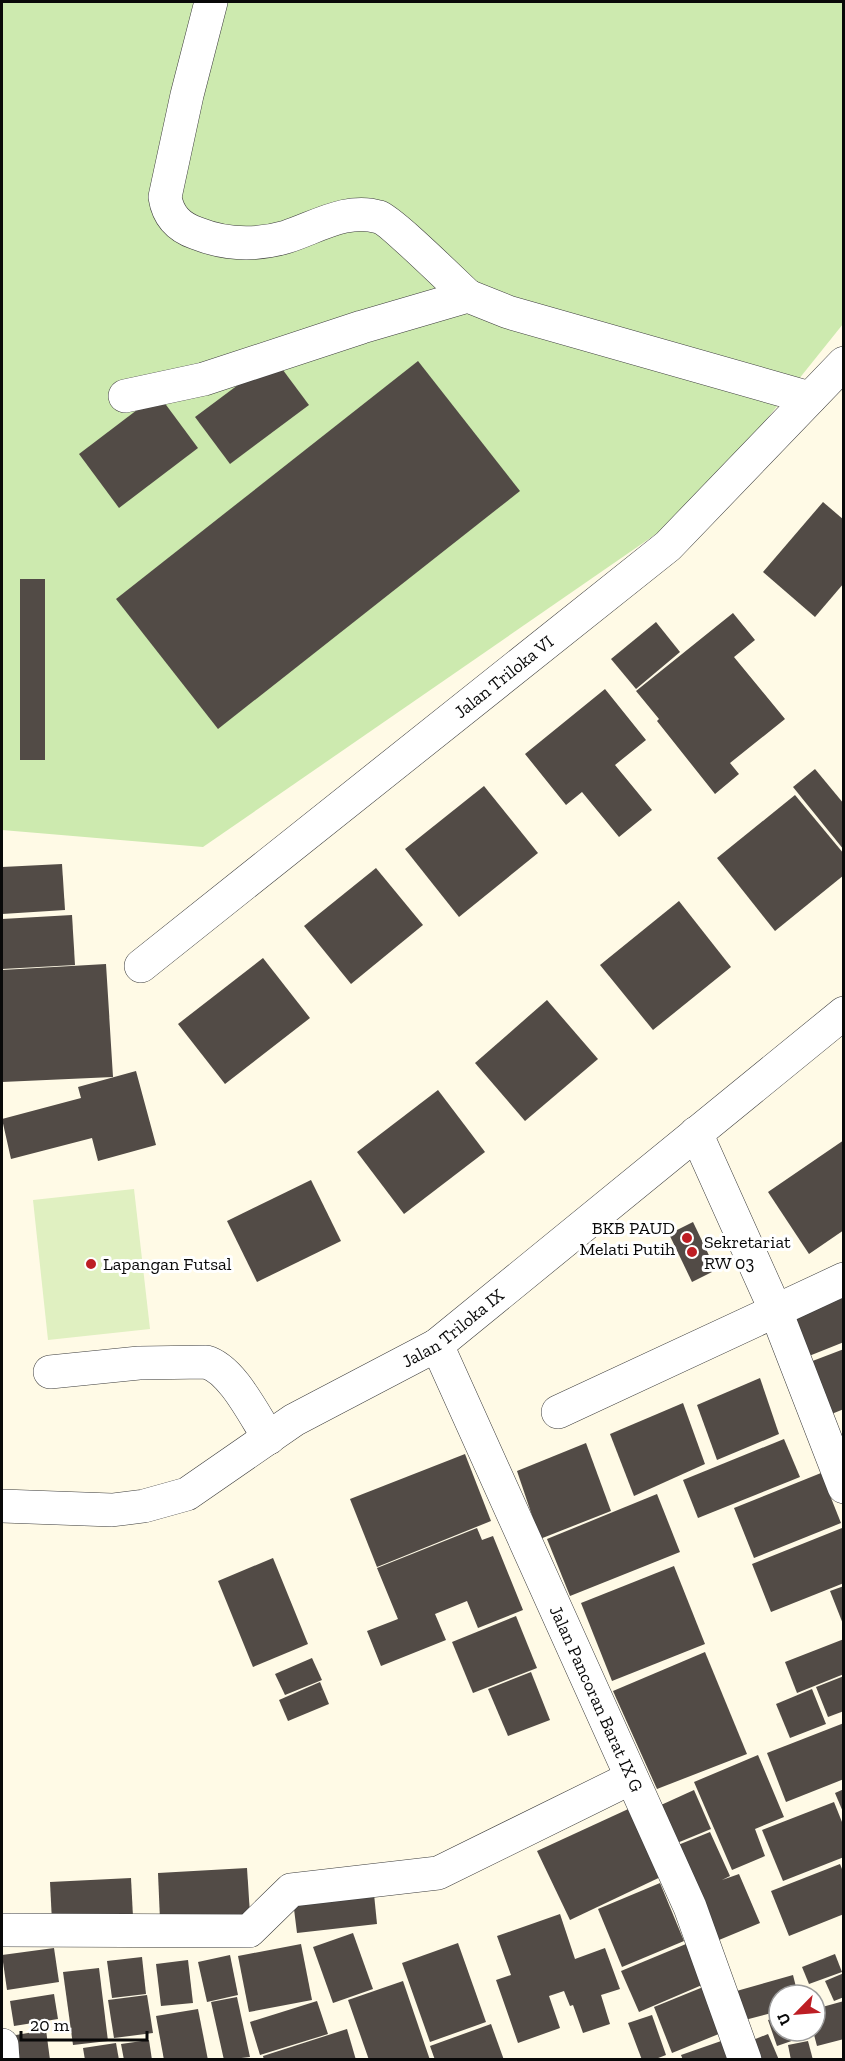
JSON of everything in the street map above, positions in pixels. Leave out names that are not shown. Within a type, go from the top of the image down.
[{"type":"street","points":[[211,2],[187,94],[165,197],[174,221],[218,242],[244,244],[285,237],[349,215],[380,217],[468,296],[508,312],[810,398]]},
{"type":"street","points":[[125,396],[204,379],[362,327],[468,296]]},
{"type":"street","name":"Jalan Triloka VI","points":[[141,966],[668,546],[843,363]]},
{"type":"street","name":"Jalan Triloka IX","points":[[2,1506],[112,1509],[144,1506],[187,1494],[294,1420],[437,1345],[843,1013]]},
{"type":"street","points":[[696,1133],[775,1309],[843,1487]]},
{"type":"street","points":[[558,1412],[843,1279]]},
{"type":"street","name":"Jalan Pancoran Barat IX G","points":[[437,1345],[690,1907],[745,2060]]},
{"type":"street","points":[[50,1372],[139,1363],[206,1362],[215,1365],[227,1374],[269,1438]]},
{"type":"street","points":[[2,1930],[249,1931],[291,1890],[438,1873],[631,1778]]},
{"type":"street","points":[[2,2045],[3,2060]]},
{"type":"green space","points":[[2,2],[843,2],[843,324],[698,505],[203,847],[2,830]]},
{"type":"green space","name":"Lapangan Futsal","points":[[134,1189],[150,1329],[48,1340],[33,1200]]},
{"type":"building","points":[[274,358],[309,405],[230,464],[195,417]]},
{"type":"building","points":[[418,361],[520,491],[218,729],[116,599]]},
{"type":"building","points":[[158,394],[198,448],[119,508],[79,454]]},
{"type":"building","points":[[823,502],[844,520],[844,583],[815,617],[763,572]]},
{"type":"building","points":[[20,579],[45,579],[45,760],[20,760]]},
{"type":"building","points":[[733,613],[755,640],[734,657],[785,719],[730,763],[739,774],[715,794],[636,691]]},
{"type":"building","points":[[656,622],[680,652],[636,689],[611,659]]},
{"type":"building","points":[[605,689],[646,740],[615,765],[652,810],[619,837],[582,792],[566,805],[525,754]]},
{"type":"building","points":[[815,769],[844,804],[844,850],[793,787]]},
{"type":"building","points":[[484,786],[538,853],[459,917],[405,849]]},
{"type":"building","points":[[795,795],[844,854],[844,875],[775,931],[717,858]]},
{"type":"building","points":[[62,864],[65,910],[2,914],[2,867]]},
{"type":"building","points":[[376,868],[423,925],[351,984],[304,926]]},
{"type":"building","points":[[679,901],[731,967],[653,1030],[600,965]]},
{"type":"building","points":[[72,915],[75,965],[2,969],[2,919]]},
{"type":"building","points":[[263,958],[310,1018],[225,1084],[178,1024]]},
{"type":"building","points":[[106,964],[113,1077],[2,1082],[2,970]]},
{"type":"building","points":[[547,1000],[598,1059],[525,1121],[475,1063]]},
{"type":"building","points":[[136,1071],[156,1145],[98,1161],[92,1138],[11,1159],[2,1119],[81,1098],[78,1087]]},
{"type":"building","points":[[438,1090],[485,1152],[404,1214],[357,1152]]},
{"type":"building","points":[[844,1140],[844,1230],[809,1254],[768,1192]]},
{"type":"building","points":[[311,1180],[341,1241],[257,1282],[227,1221]]},
{"type":"building","name":"Sekretariat RW 03","points":[[693,1222],[716,1270],[692,1282],[669,1234]]},
{"type":"building","points":[[844,1290],[844,1342],[799,1360],[781,1315]]},
{"type":"building","points":[[844,1349],[844,1409],[824,1417],[802,1365]]},
{"type":"building","points":[[760,1378],[779,1434],[717,1460],[697,1405]]},
{"type":"building","points":[[683,1403],[705,1464],[634,1496],[610,1434]]},
{"type":"building","points":[[784,1439],[800,1477],[698,1518],[683,1480]]},
{"type":"building","points":[[586,1443],[611,1511],[540,1539],[517,1471]]},
{"type":"building","points":[[465,1454],[491,1521],[377,1567],[350,1499]]},
{"type":"building","points":[[821,1473],[841,1523],[754,1558],[734,1508]]},
{"type":"building","points":[[657,1494],[680,1552],[570,1596],[547,1539]]},
{"type":"building","points":[[477,1528],[482,1540],[493,1536],[523,1610],[478,1628],[467,1601],[435,1614],[446,1640],[381,1666],[367,1631],[398,1619],[377,1568]]},
{"type":"building","points":[[842,1528],[844,1583],[771,1612],[752,1564]]},
{"type":"building","points":[[273,1558],[308,1644],[253,1667],[218,1581]]},
{"type":"building","points":[[674,1566],[705,1644],[612,1681],[581,1603]]},
{"type":"building","points":[[844,1586],[844,1624],[843,1624],[830,1591]]},
{"type":"building","points":[[516,1616],[537,1668],[473,1693],[452,1642]]},
{"type":"building","points":[[844,1639],[844,1674],[797,1693],[785,1662]]},
{"type":"building","points":[[705,1652],[747,1754],[657,1789],[613,1691]]},
{"type":"building","points":[[312,1658],[322,1680],[285,1695],[275,1674]]},
{"type":"building","points":[[531,1672],[550,1720],[508,1736],[488,1689]]},
{"type":"building","points":[[844,1676],[844,1711],[828,1717],[816,1687]]},
{"type":"building","points":[[320,1682],[329,1704],[288,1721],[279,1700]]},
{"type":"building","points":[[812,1689],[826,1724],[790,1738],[776,1704]]},
{"type":"building","points":[[844,1723],[844,1779],[786,1802],[767,1753]]},
{"type":"building","points":[[758,1755],[784,1817],[755,1829],[765,1856],[732,1870],[694,1782]]},
{"type":"building","points":[[844,1789],[844,1812],[843,1812],[835,1793]]},
{"type":"building","points":[[694,1790],[711,1829],[677,1843],[661,1805]]},
{"type":"building","points":[[834,1802],[844,1827],[844,1857],[783,1881],[762,1830]]},
{"type":"building","points":[[637,1805],[669,1873],[570,1920],[537,1851]]},
{"type":"building","points":[[710,1832],[730,1876],[722,1880],[739,1874],[760,1923],[719,1940],[678,1845]]},
{"type":"building","points":[[840,1864],[844,1874],[844,1914],[789,1936],[771,1891]]},
{"type":"building","points":[[247,1868],[250,1914],[160,1920],[158,1873]]},
{"type":"building","points":[[131,1878],[133,1917],[52,1922],[50,1882]]},
{"type":"building","points":[[660,1883],[684,1941],[622,1967],[598,1909]]},
{"type":"building","points":[[373,1884],[377,1924],[297,1933],[292,1893]]},
{"type":"building","points":[[560,1914],[575,1959],[605,1948],[620,1989],[601,1995],[610,2024],[583,2033],[573,2005],[570,2006],[564,1991],[549,1996],[560,2028],[518,2043],[496,1980],[511,1975],[497,1936]]},
{"type":"building","points":[[353,1933],[373,1989],[333,2003],[313,1947]]},
{"type":"building","points":[[698,1939],[716,1979],[639,2012],[621,1971]]},
{"type":"building","points":[[458,1943],[486,2022],[430,2042],[402,1963]]},
{"type":"building","points":[[301,1944],[312,2000],[249,2012],[238,1956]]},
{"type":"building","points":[[54,1948],[59,1982],[7,1990],[2,1955]]},
{"type":"building","points":[[835,1954],[842,1972],[809,1983],[802,1967]]},
{"type":"building","points":[[230,1955],[238,1995],[207,2002],[198,1962]]},
{"type":"building","points":[[142,1957],[146,1994],[112,1998],[107,1961]]},
{"type":"building","points":[[188,1960],[193,2003],[161,2006],[156,1964]]},
{"type":"building","points":[[99,1968],[108,2041],[73,2045],[63,1972]]},
{"type":"building","points":[[844,1973],[844,1997],[834,2001],[825,1981]]},
{"type":"building","points":[[793,1975],[795,1983],[767,1983],[767,2014],[741,2021],[733,1992]]},
{"type":"building","points":[[403,1981],[430,2060],[369,2060],[348,2000]]},
{"type":"building","points":[[713,1983],[731,2029],[672,2053],[654,2007]]},
{"type":"building","points":[[54,1994],[58,2019],[14,2026],[10,2001]]},
{"type":"building","points":[[147,1995],[153,2033],[114,2038],[108,2000]]},
{"type":"building","points":[[237,1997],[250,2057],[224,2060],[211,2002]]},
{"type":"building","points":[[317,2001],[328,2034],[260,2055],[250,2022]]},
{"type":"building","points":[[844,2001],[844,2039],[817,2046],[816,2043],[827,2043],[827,2006]]},
{"type":"building","points":[[198,2009],[208,2060],[164,2060],[156,2016]]},
{"type":"building","points":[[652,2015],[666,2055],[653,2060],[642,2060],[628,2023]]},
{"type":"building","points":[[491,2024],[504,2060],[435,2060],[430,2046]]},
{"type":"building","points":[[347,2029],[356,2060],[264,2060],[263,2056]]},
{"type":"building","points":[[46,2030],[50,2060],[20,2060],[16,2035]]},
{"type":"building","points":[[767,2034],[767,2043],[772,2043],[779,2060],[756,2060],[748,2042]]},
{"type":"building","points":[[149,2040],[152,2060],[124,2060],[121,2044]]},
{"type":"building","points":[[724,2040],[730,2060],[683,2060],[681,2055]]},
{"type":"building","points":[[116,2043],[119,2060],[85,2060],[83,2048]]},
{"type":"building","points":[[809,2043],[813,2060],[791,2060],[788,2045]]},
{"type":"place","name":"BKB PAUD Melati Putih","points":[[687,1238]]},
{"type":"place","name":"Sekretariat RW 03","points":[[692,1252]]},
{"type":"place","name":"Lapangan Futsal","points":[[91,1264]]}]
